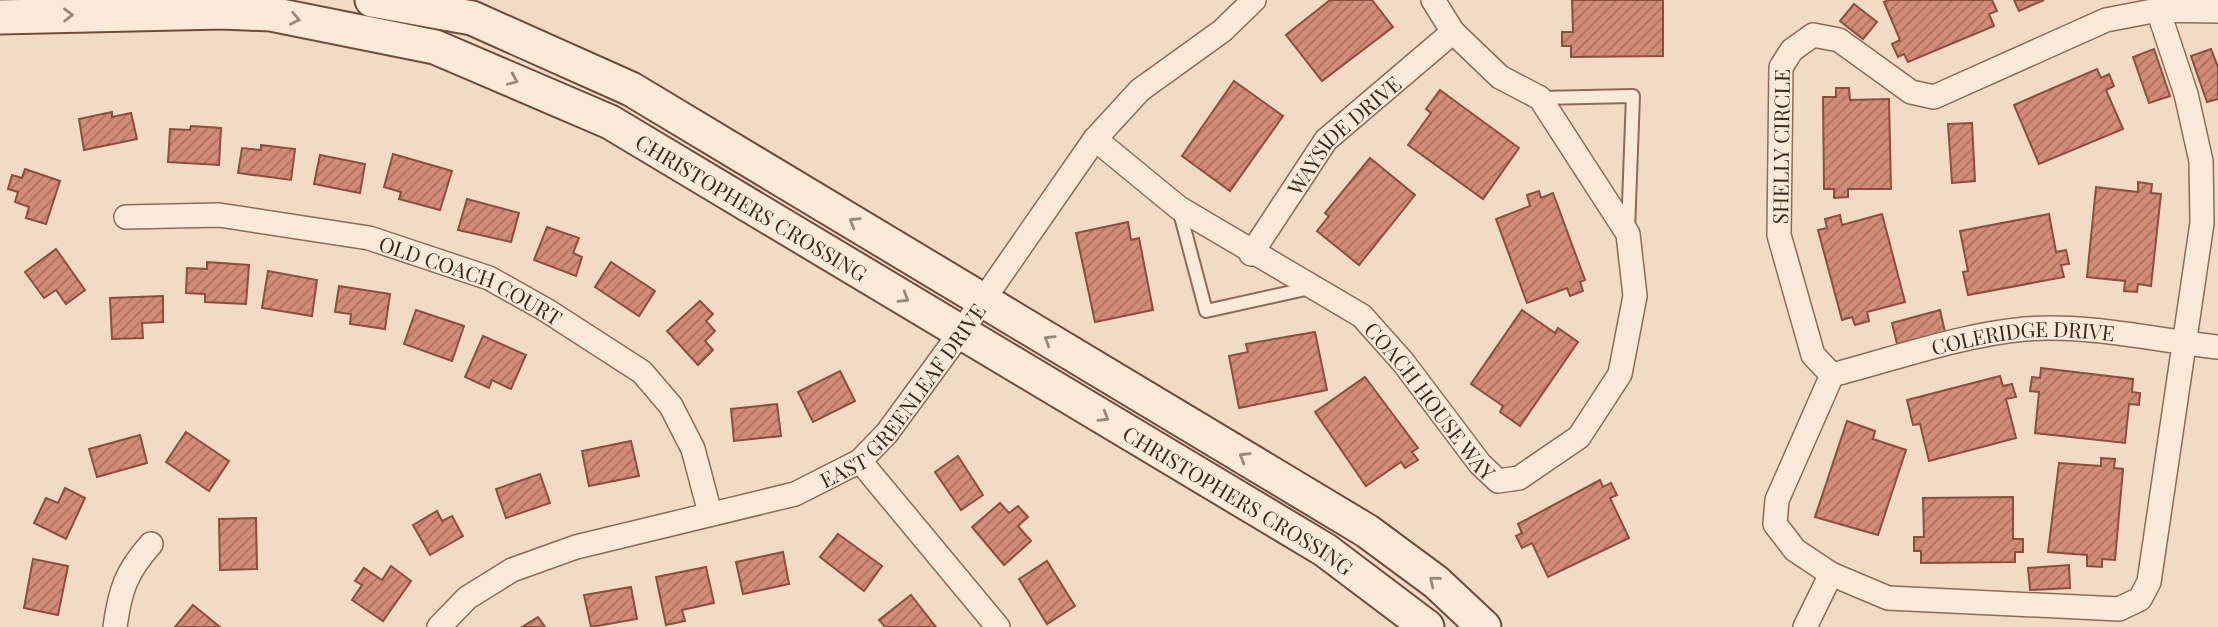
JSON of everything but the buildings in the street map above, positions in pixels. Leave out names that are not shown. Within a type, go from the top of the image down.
[{"type":"street","name":"CHRISTOPHERS CROSSING","points":[[372,0],[472,18],[631,89],[1367,531],[1436,582],[1484,627]]},
{"type":"street","name":"EAST GREENLEAF DRIVE","points":[[439,627],[467,598],[512,570],[576,547],[795,494],[860,461],[887,433],[961,332],[981,299],[1095,139],[1140,90],[1222,31],[1254,0]]},
{"type":"street","name":"COACH HOUSE WAY","points":[[1095,139],[1179,208],[1251,254],[1362,316],[1403,362],[1480,464],[1498,481],[1519,478],[1579,436],[1620,373],[1635,296],[1628,234],[1540,98],[1500,77],[1453,32],[1433,0]]},
{"type":"street","name":"SHELLY CIRCLE","points":[[1832,375],[1813,355],[1779,235],[1781,67],[1792,50],[1812,35],[1839,40],[1911,92],[1934,97],[2106,20],[2158,10],[2218,10]]},
{"type":"street","points":[[1832,375],[1777,500],[1775,524],[1795,550],[1831,574],[1888,598],[2119,609],[2140,600],[2149,582],[2202,223],[2201,161],[2186,94],[2158,10]]},
{"type":"street","name":"CHRISTOPHERS CROSSING","points":[[0,17],[222,12],[271,14],[435,47],[610,122],[1325,550],[1427,627]]},
{"type":"street","name":"WAYSIDE DRIVE","points":[[1251,254],[1326,140],[1453,32]]},
{"type":"street","name":"OLD COACH COURT","points":[[126,217],[219,215],[369,238],[489,278],[546,310],[642,372],[671,406],[693,449],[710,513]]},
{"type":"street","name":"COLERIDGE DRIVE","points":[[1832,375],[1969,340],[2025,329],[2065,329],[2218,347]]},
{"type":"street","points":[[860,461],[998,627]]},
{"type":"street","points":[[114,627],[118,599],[130,567],[151,544]]},
{"type":"street","points":[[1805,627],[1831,574]]},
{"type":"lane","points":[[1540,98],[1633,96],[1628,234]]},
{"type":"lane","points":[[1179,208],[1206,312],[1310,288]]}]
